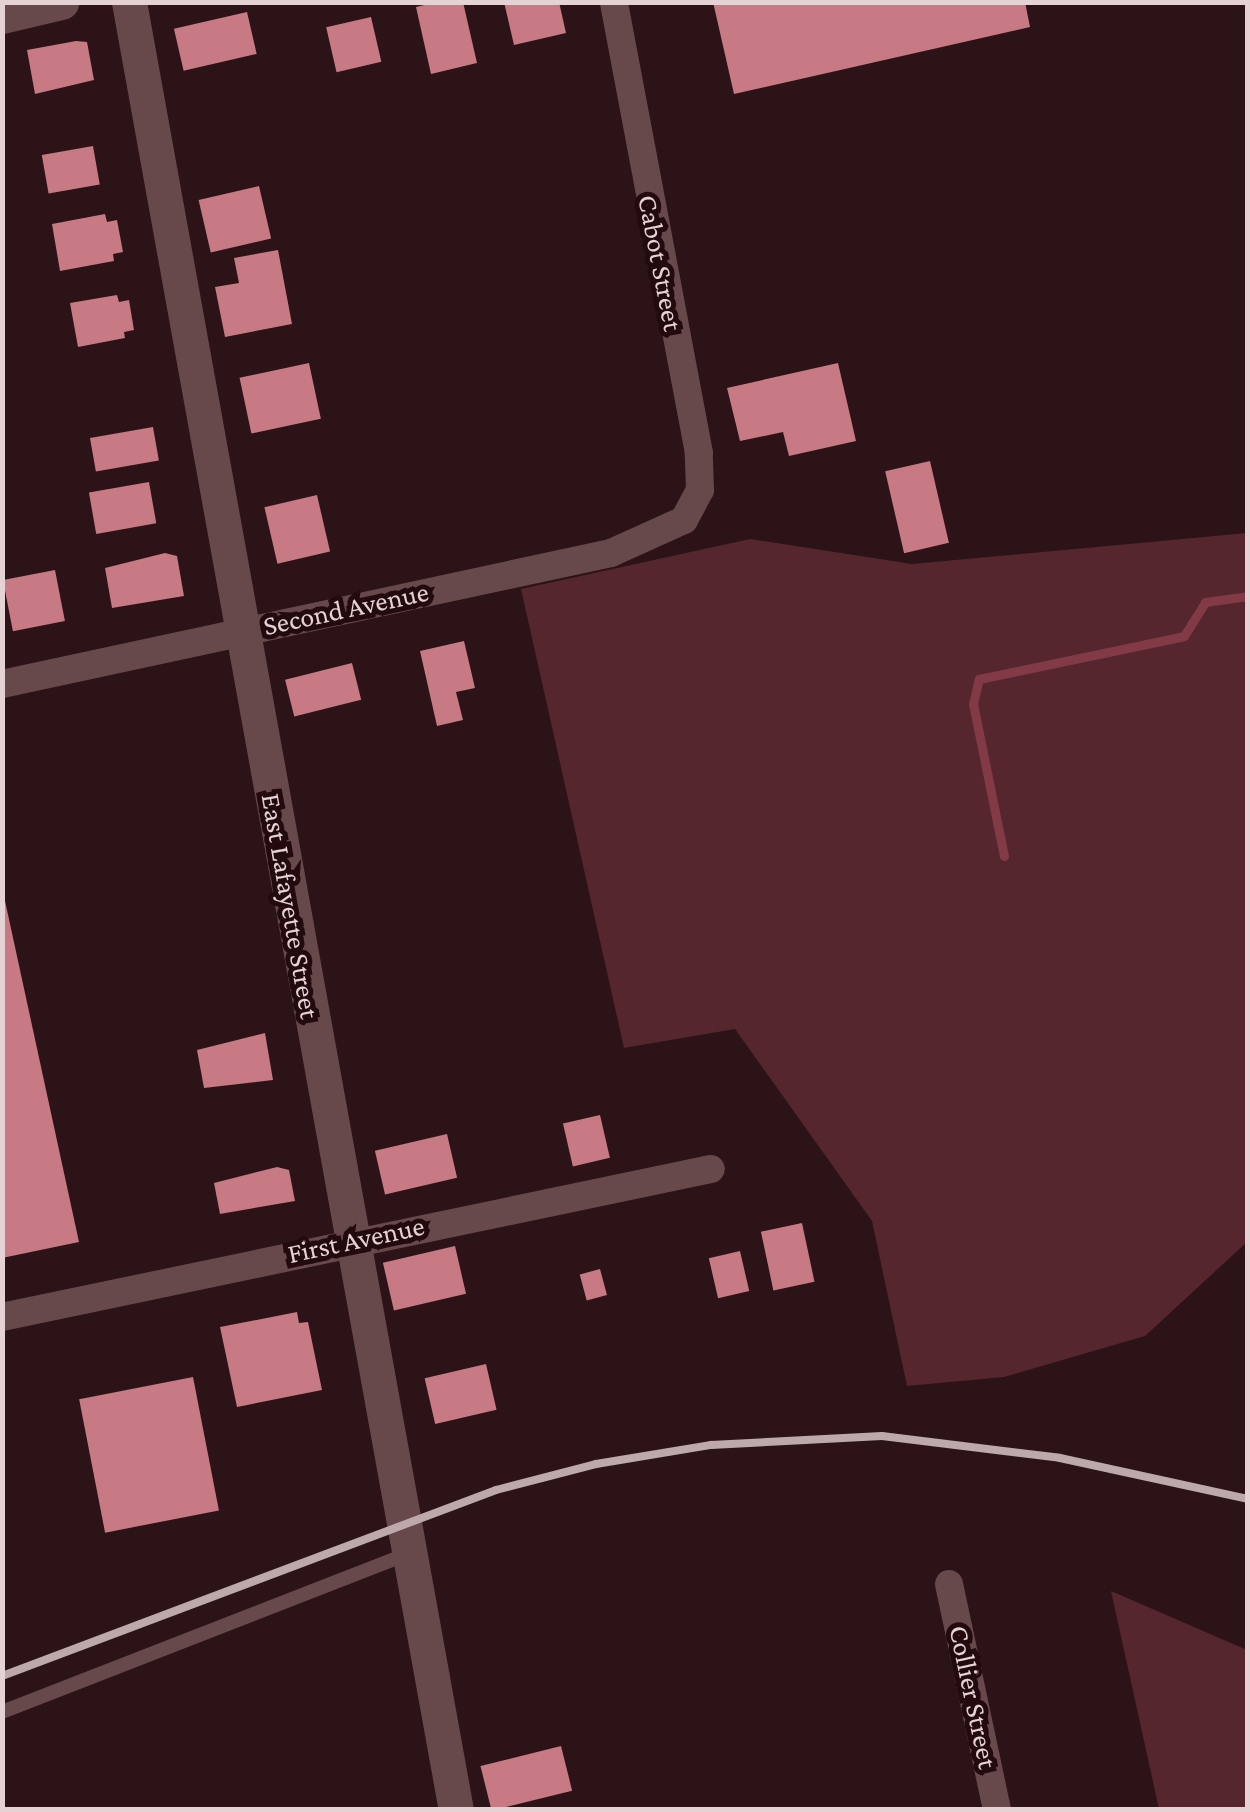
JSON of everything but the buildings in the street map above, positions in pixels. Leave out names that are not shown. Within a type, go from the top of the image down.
[{"type":"street","points":[[2,16],[61,2]]},
{"type":"street","name":"East Lafayette Street","points":[[129,2],[405,1555],[456,1810]]},
{"type":"street","name":"Cabot Street","points":[[614,2],[699,452],[700,490],[684,520]]},
{"type":"street","name":"Second Avenue","points":[[2,684],[611,553],[684,520]]},
{"type":"street","name":"First Avenue","points":[[2,1317],[350,1240],[711,1169]]},
{"type":"street","name":"Collier Street","points":[[949,1584],[997,1810]]},
{"type":"lane","points":[[2,1712],[405,1555]]},
{"type":"shaded area","points":[[1247,533],[1247,1242],[1145,1336],[1004,1377],[907,1386],[872,1221],[735,1029],[624,1048],[521,589],[750,539],[912,564]]},
{"type":"shaded area","points":[[1111,1591],[1247,1650],[1247,1809],[1159,1809]]},
{"type":"waterway","points":[[1004,856],[973,704],[979,679],[1184,636],[1205,602],[1248,596]]},
{"type":"railway","points":[[2,1676],[496,1490],[596,1464],[711,1445],[882,1436],[1060,1458],[1248,1499]]}]
